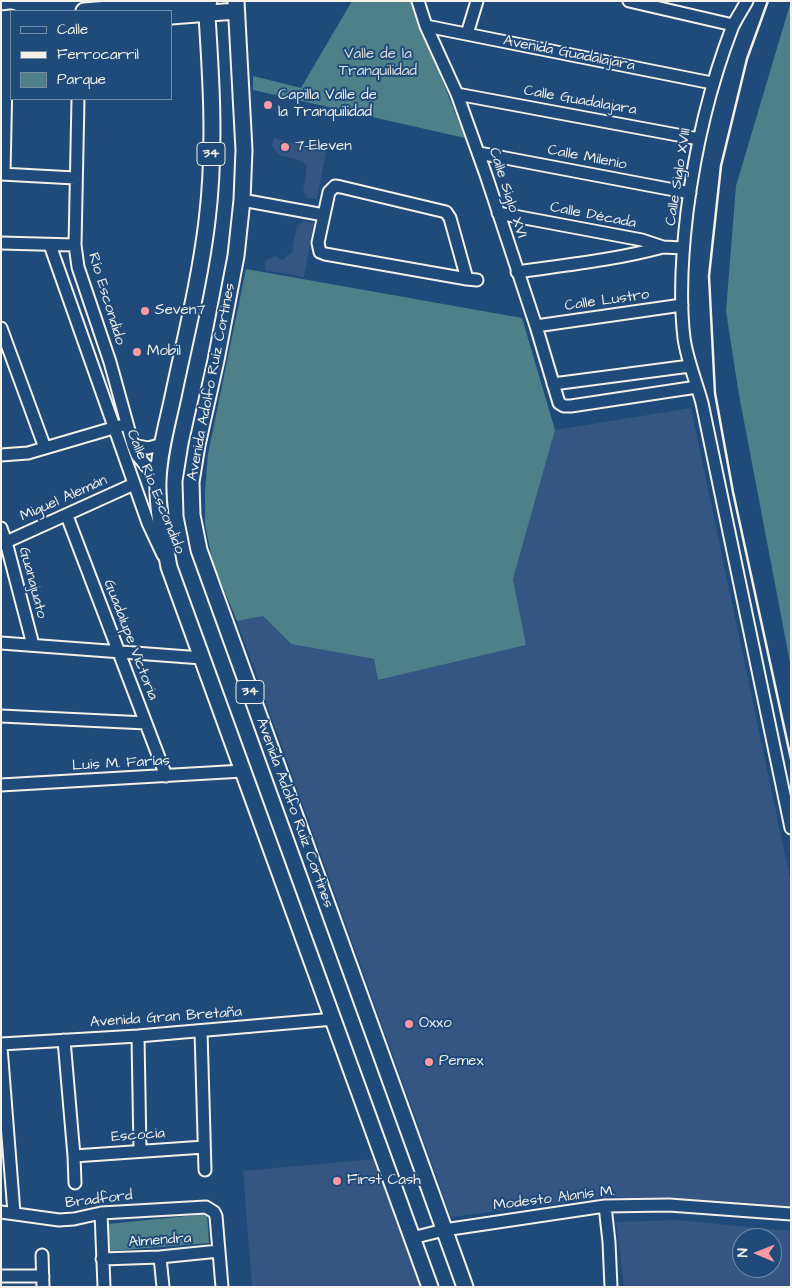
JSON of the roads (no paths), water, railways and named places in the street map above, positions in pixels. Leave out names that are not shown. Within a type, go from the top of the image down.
[{"type":"main road","points":[[172,16],[207,4]]},
{"type":"main road","points":[[102,10],[207,4],[236,6]]},
{"type":"main road","name":"34","points":[[207,4],[212,118],[211,176],[207,221],[196,295],[163,444],[158,480],[159,513],[170,567],[430,1287]]},
{"type":"main road","name":"Avenida Adolfo Ruíz Cortines","points":[[236,6],[244,150],[242,200],[236,256],[216,360],[197,444],[191,482],[192,516],[199,550],[213,594],[277,763],[367,1019],[465,1287]]},
{"type":"street","name":"Calle Siglo XVI","points":[[418,1],[426,26],[457,94],[479,153],[536,326],[559,403],[564,406],[571,406],[697,387]]},
{"type":"street","points":[[468,34],[476,1]]},
{"type":"street","points":[[629,1],[733,26]]},
{"type":"street","name":"Calle Siglo XVIII","points":[[746,1],[733,26],[712,83],[699,138],[683,248],[682,305],[684,338],[697,387],[791,828]]},
{"type":"street","points":[[6,25],[3,174],[75,178]]},
{"type":"street","name":"Avenida Guadalajara","points":[[426,26],[712,83]]},
{"type":"street","name":"Calle Guadalajara","points":[[457,94],[699,138]]},
{"type":"street","name":"Río Escondido","points":[[78,100],[75,245],[78,267],[110,362],[137,455],[158,480]]},
{"type":"street","name":"Calle Milenio","points":[[479,153],[690,193]]},
{"type":"street","points":[[336,186],[443,210],[450,218],[472,279],[320,252],[318,243],[324,215],[329,192],[336,186]]},
{"type":"street","points":[[242,200],[324,215]]},
{"type":"street","name":"Calle Década","points":[[498,213],[642,240],[663,247],[683,248]]},
{"type":"street","points":[[1,244],[75,245]]},
{"type":"street","name":"Calle Río Escondido","points":[[50,245],[148,523],[170,567]]},
{"type":"street","points":[[517,272],[601,261],[663,247]]},
{"type":"street","name":"Calle Lustro","points":[[536,326],[682,305]]},
{"type":"street","points":[[1,328],[45,448]]},
{"type":"street","points":[[81,335],[98,328]]},
{"type":"street","points":[[553,384],[690,366]]},
{"type":"street","points":[[1,455],[28,453],[127,424]]},
{"type":"street","points":[[133,444],[148,448],[163,444]]},
{"type":"street","name":"Miguel Alemán","points":[[6,542],[134,484]]},
{"type":"street","name":"Guadalupe Victoria","points":[[67,516],[166,776]]},
{"type":"street","name":"Guanajuato","points":[[1,528],[33,645]]},
{"type":"street","points":[[1,643],[202,658]]},
{"type":"street","points":[[1,716],[146,723]]},
{"type":"street","name":"Luis M. Farías","points":[[1,785],[243,771]]},
{"type":"street","name":"Avenida Gran Bretaña","points":[[1,1046],[334,1019]]},
{"type":"street","points":[[201,1031],[205,1170]]},
{"type":"street","points":[[138,1036],[140,1151]]},
{"type":"street","points":[[64,1040],[74,1156],[74,1183]]},
{"type":"street","points":[[1,1046],[14,1213]]},
{"type":"street","name":"Escocia","points":[[74,1156],[204,1147]]},
{"type":"street","name":"Modesto Alanís M.","points":[[412,1238],[444,1230],[605,1206],[669,1205],[791,1214]]},
{"type":"street","name":"Bradford","points":[[1,1212],[59,1220],[101,1213],[201,1206],[211,1208],[216,1216],[219,1251]]},
{"type":"street","points":[[605,1206],[611,1287]]},
{"type":"street","points":[[101,1213],[104,1287]]},
{"type":"street","points":[[78,1218],[102,1230]]},
{"type":"street","points":[[219,1251],[222,1287]]},
{"type":"street","name":"Almendra","points":[[102,1260],[219,1251]]},
{"type":"street","points":[[1,1276],[43,1281],[42,1255]]},
{"type":"street","points":[[160,1257],[163,1287]]},
{"type":"railway","points":[[768,1],[747,59],[721,166],[709,276],[715,393],[733,492],[791,759]]},
{"type":"place","name":"Capilla Valle de la Tranquilidad","points":[[268,105]]},
{"type":"place","name":"7-Eleven","points":[[285,147]]},
{"type":"place","name":"Seven7","points":[[145,311]]},
{"type":"place","name":"Mobil","points":[[137,352]]},
{"type":"place","name":"Oxxo","points":[[409,1024]]},
{"type":"place","name":"Pemex","points":[[429,1062]]},
{"type":"place","name":"First Cash","points":[[337,1181]]},
{"type":"park label","name":"Valle de la Tranquilidad","points":[[378,64]]}]
